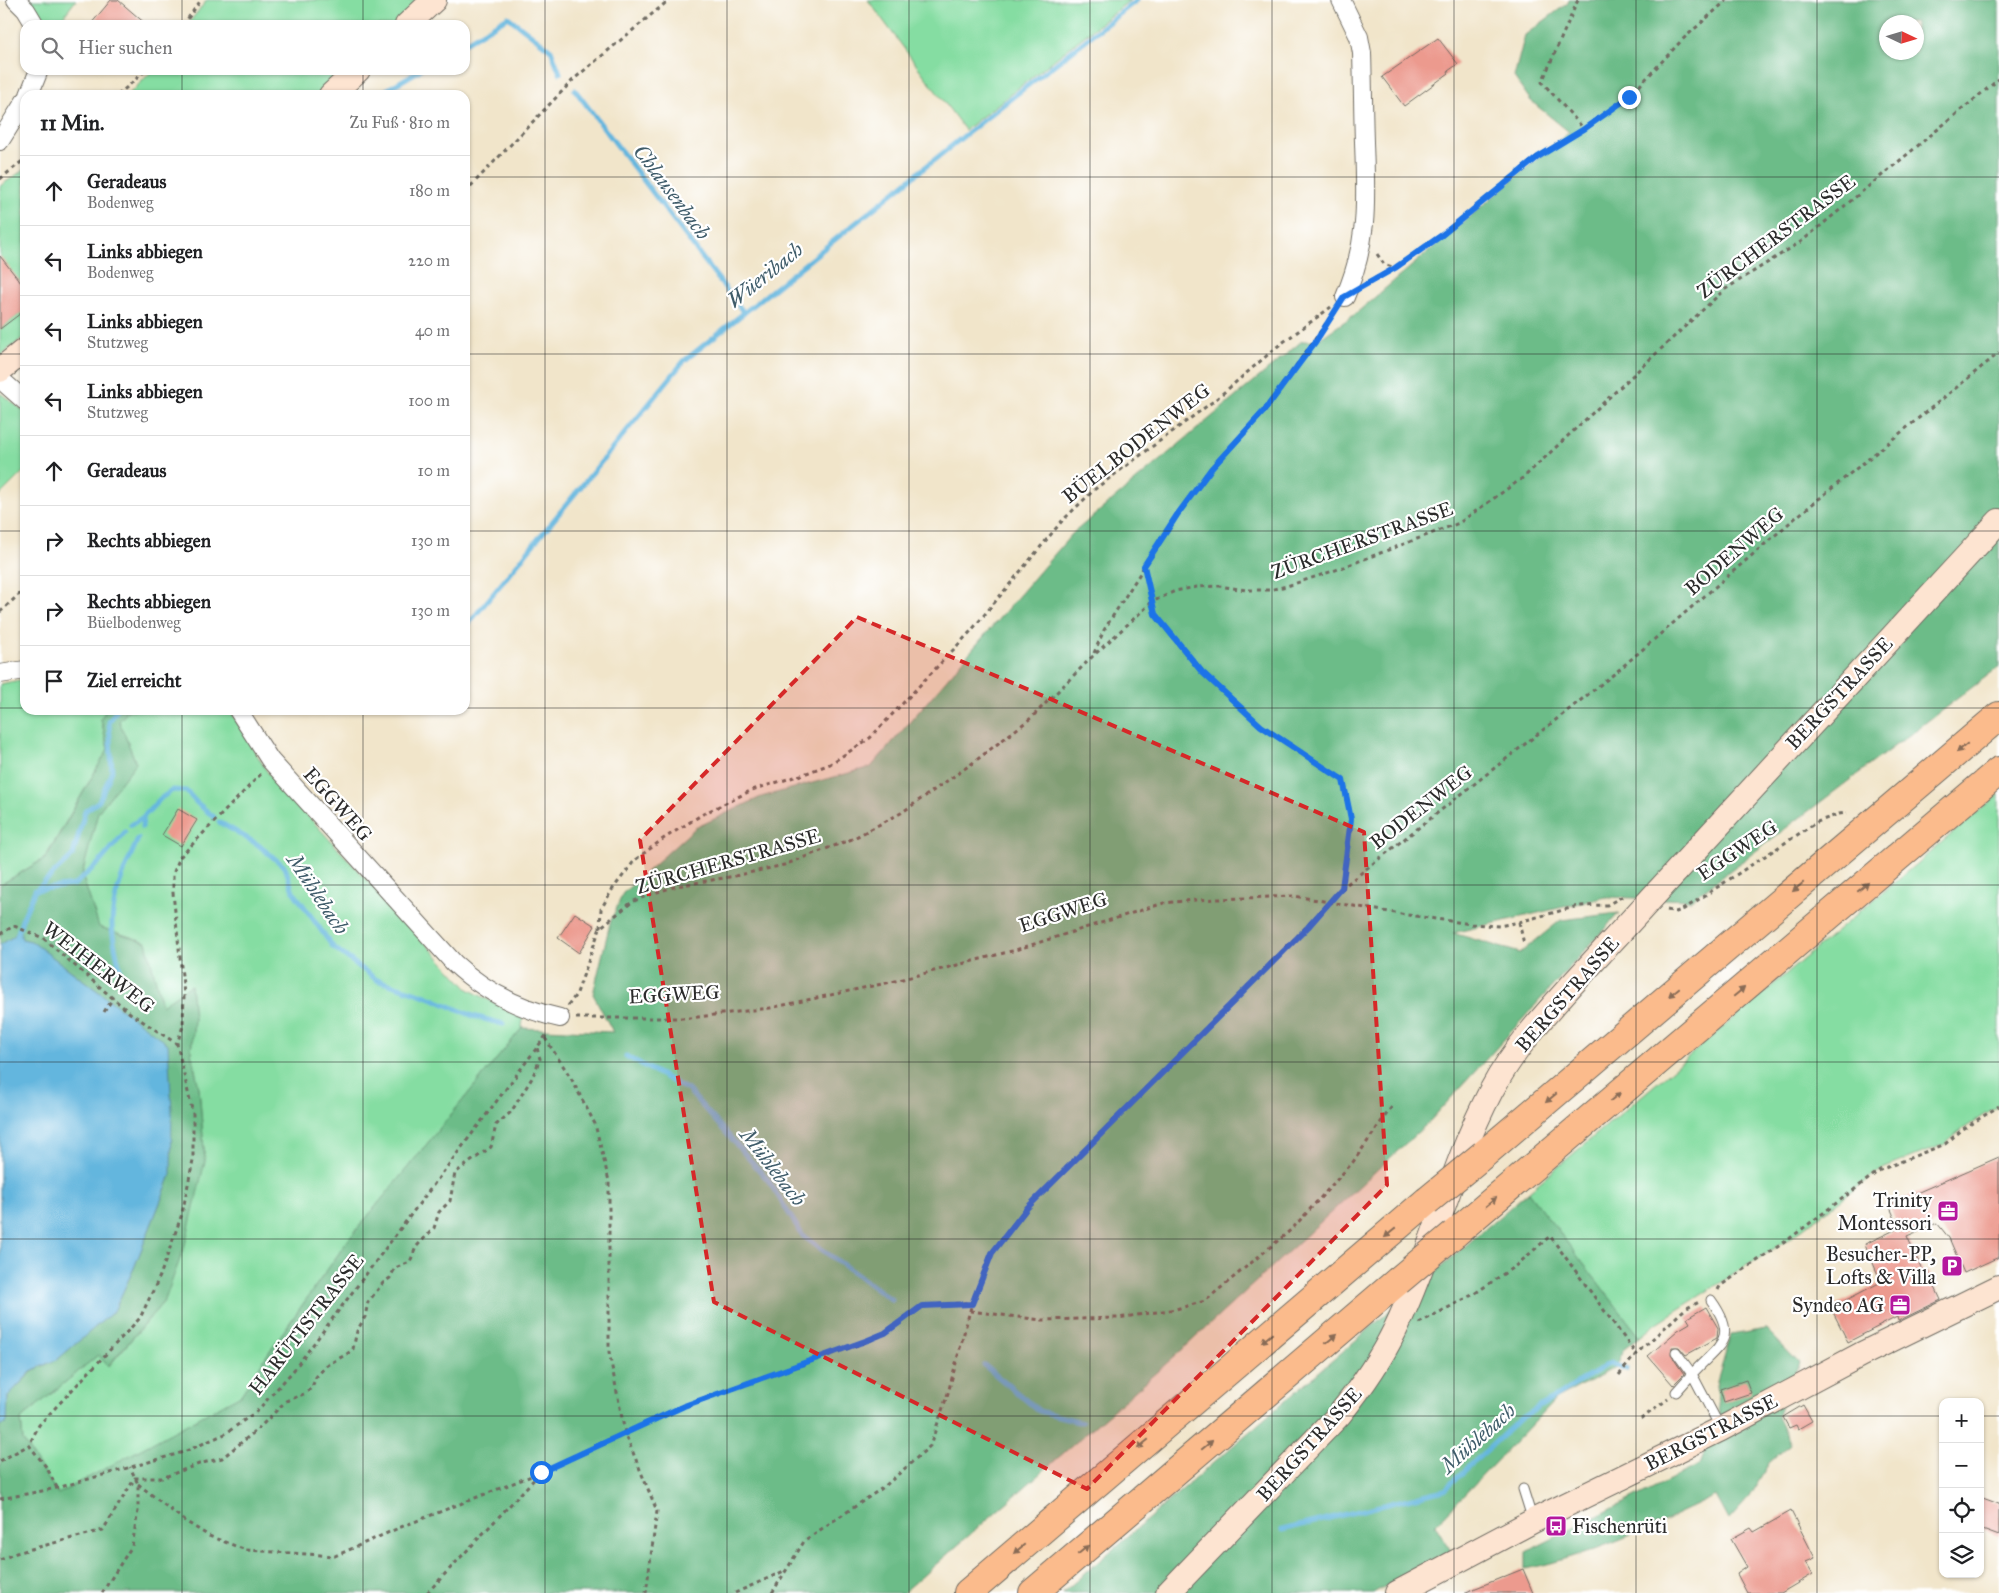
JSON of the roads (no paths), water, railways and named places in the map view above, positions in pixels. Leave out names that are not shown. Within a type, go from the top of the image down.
[{"type":"highway","points":[[968,1593],[1999,716]]},
{"type":"highway","points":[[1033,1593],[1999,771]]},
{"type":"street","points":[[16,0],[26,10],[32,20]]},
{"type":"street","points":[[412,20],[434,0]]},
{"type":"street","points":[[1341,0],[1360,37],[1362,53],[1366,208],[1361,249],[1354,275],[1344,297]]},
{"type":"street","points":[[31,90],[38,75]]},
{"type":"street","points":[[336,90],[353,75]]},
{"type":"street","points":[[0,141],[20,109]]},
{"type":"street","points":[[0,370],[20,354]]},
{"type":"street","points":[[0,379],[20,397]]},
{"type":"street","name":"BERGSTRASSE","points":[[1168,1593],[1339,1416],[1361,1387],[1394,1331],[1470,1137],[1491,1091],[1515,1052],[1640,895],[1999,521]]},
{"type":"street","points":[[0,674],[20,671]]},
{"type":"street","name":"EGGWEG","points":[[241,715],[270,760],[454,963],[472,980],[490,992],[517,1005],[560,1018]]},
{"type":"street","name":"BERGSTRASSE","points":[[1397,1593],[1533,1521],[1721,1429],[1862,1354],[1999,1287]]},
{"type":"lane","points":[[1676,1392],[1708,1356],[1720,1346],[1726,1336],[1721,1314],[1711,1300]]},
{"type":"lane","points":[[1676,1352],[1692,1374],[1721,1429]]},
{"type":"lane","points":[[1523,1490],[1533,1521]]},
{"type":"water","points":[[17,930],[21,931],[22,939],[31,941],[168,1044],[172,1110],[171,1175],[134,1268],[114,1311],[58,1359],[33,1370],[8,1396],[7,1422],[0,1426],[0,945],[14,936]]},
{"type":"waterway","name":"Wüeribach","points":[[470,622],[684,361],[995,111],[1137,0]]},
{"type":"waterway","name":"Chlausenbach","points":[[470,40],[508,17],[551,50],[560,73]]},
{"type":"waterway","name":"Chlausenbach","points":[[386,90],[412,75]]},
{"type":"waterway","name":"Chlausenbach","points":[[575,90],[744,313]]},
{"type":"waterway","name":"Wüeribach","points":[[36,890],[73,855],[85,811],[99,801],[112,771],[109,722],[114,715]]},
{"type":"waterway","name":"Wüeribach","points":[[131,825],[143,817],[161,798],[173,790],[186,791],[214,817]]},
{"type":"waterway","name":"Wüeribach","points":[[142,827],[143,817]]},
{"type":"waterway","name":"Mühlebach","points":[[219,822],[257,844],[285,867],[293,891],[333,947],[377,980],[426,996],[473,1016],[503,1024]]},
{"type":"waterway","name":"Wüeribach","points":[[17,936],[35,890],[74,885],[100,862],[125,832]]},
{"type":"waterway","name":"Wüeribach","points":[[120,969],[113,935],[113,912],[121,880],[138,839]]},
{"type":"waterway","name":"Mühlebach","points":[[626,1056],[688,1090],[768,1180],[803,1236],[892,1300]]},
{"type":"waterway","name":"Mühlebach","points":[[1282,1530],[1444,1490],[1520,1419],[1610,1363],[1626,1369]]},
{"type":"waterway","name":"Mühlebach","points":[[984,1365],[1039,1411],[1082,1422]]},
{"type":"place","name":"Trinity Montessori","points":[[1948,1211]]},
{"type":"place","name":"Besucher-PP, Lofts & Villa","points":[[1952,1266]]},
{"type":"place","name":"Syndeo AG","points":[[1900,1305]]},
{"type":"place","name":"Fischenrüti","points":[[1556,1526]]}]
